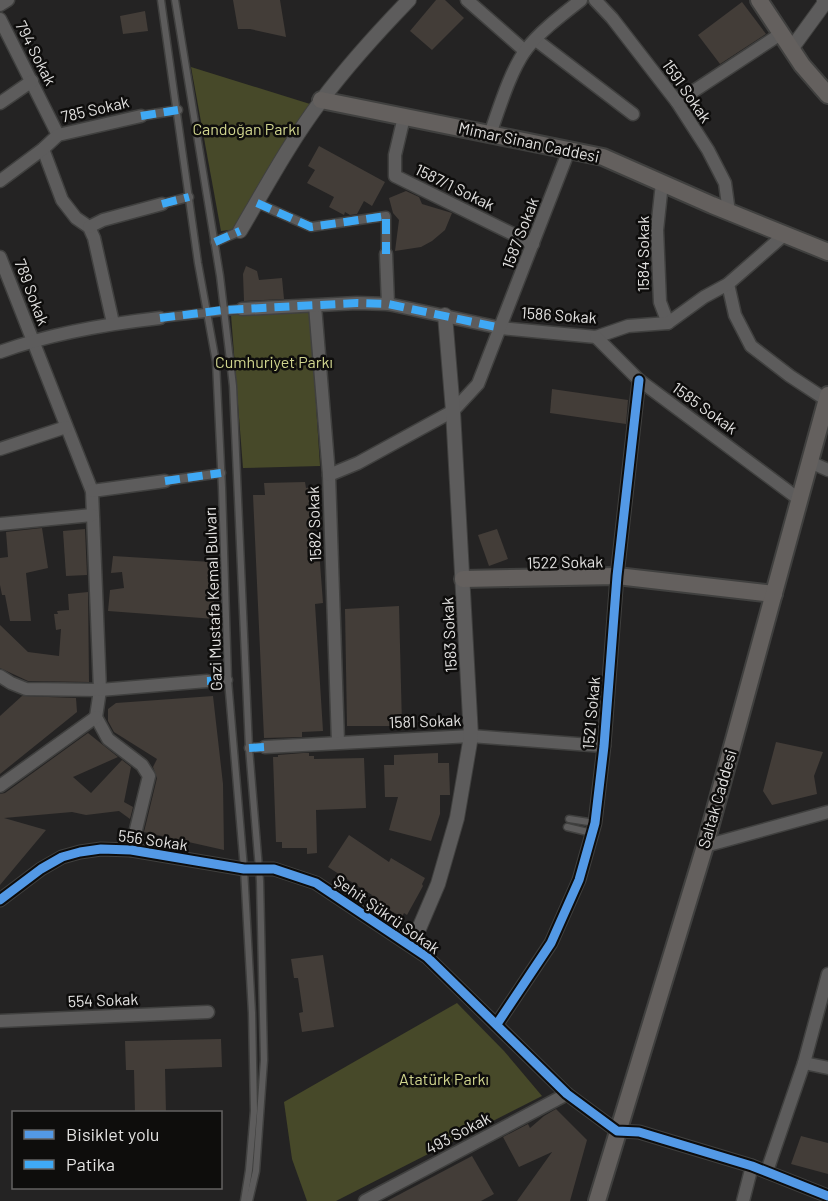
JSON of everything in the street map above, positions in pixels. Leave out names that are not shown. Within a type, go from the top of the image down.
[{"type":"main road","points":[[759,0],[801,65],[828,95]]},
{"type":"main road","name":"Mimar Sinan Caddesi","points":[[321,100],[603,157],[828,252]]},
{"type":"main road","name":"Saltak Caddesi","points":[[597,1201],[705,846],[827,399]]},
{"type":"main road","name":"1522 Sokak","points":[[463,579],[617,576],[774,594]]},
{"type":"street","points":[[0,5],[8,0]]},
{"type":"street","points":[[467,0],[525,51]]},
{"type":"street","points":[[490,134],[508,86],[525,51],[558,18],[581,0]]},
{"type":"street","name":"1591 Sokak","points":[[596,0],[677,102],[708,150],[724,183],[729,212]]},
{"type":"street","points":[[792,48],[824,4],[824,0]]},
{"type":"street","points":[[215,242],[240,231],[321,100],[404,2]]},
{"type":"street","name":"794 Sokak","points":[[0,19],[58,135]]},
{"type":"street","points":[[677,102],[782,33]]},
{"type":"street","points":[[537,40],[633,114]]},
{"type":"street","points":[[0,103],[32,81]]},
{"type":"street","name":"785 Sokak","points":[[0,181],[58,135],[178,110]]},
{"type":"street","name":"1587/1 Sokak","points":[[404,117],[395,155],[395,176],[533,244]]},
{"type":"street","points":[[43,149],[62,200],[76,218],[89,226],[94,238],[112,324]]},
{"type":"street","name":"1587 Sokak","points":[[501,328],[569,150]]},
{"type":"street","name":"1584 Sokak","points":[[662,183],[657,230],[660,302],[668,323]]},
{"type":"street","points":[[89,226],[103,220],[189,197]]},
{"type":"street","points":[[257,203],[311,227],[386,216],[388,304]]},
{"type":"street","points":[[668,323],[704,297],[728,284],[784,235]]},
{"type":"street","name":"789 Sokak","points":[[1,261],[92,491]]},
{"type":"street","points":[[728,284],[735,315],[751,346],[790,376],[827,399]]},
{"type":"street","points":[[0,352],[32,340],[112,324],[224,310],[357,303],[388,304],[501,328]]},
{"type":"street","name":"1582 Sokak","points":[[315,306],[329,475],[338,742]]},
{"type":"street","name":"1583 Sokak","points":[[412,945],[438,884],[457,818],[471,736],[453,411],[445,315]]},
{"type":"street","name":"1586 Sokak","points":[[329,475],[357,464],[453,411],[478,384],[501,328],[596,337],[628,326],[668,323]]},
{"type":"street","name":"1585 Sokak","points":[[596,337],[639,381],[800,500]]},
{"type":"street","name":"1521 Sokak","points":[[497,1024],[551,943],[579,880],[594,828],[604,746],[617,576],[639,381]]},
{"type":"street","points":[[0,449],[66,427]]},
{"type":"street","points":[[810,462],[828,470]]},
{"type":"street","points":[[131,850],[149,776],[142,765],[108,739],[96,717],[100,690],[92,491],[221,474]]},
{"type":"street","points":[[0,524],[92,515]]},
{"type":"street","points":[[0,676],[26,688],[100,690],[228,680]]},
{"type":"street","points":[[0,786],[96,717]]},
{"type":"street","name":"1581 Sokak","points":[[249,748],[471,736],[604,746]]},
{"type":"street","points":[[705,846],[828,812]]},
{"type":"street","name":"556 Sokak","points":[[0,900],[41,869],[62,857],[101,849],[131,850],[244,869],[259,868]]},
{"type":"street","name":"Şehit Şükrü Sokak","points":[[259,868],[274,869],[316,883],[412,945],[497,1024],[567,1094],[617,1131]]},
{"type":"street","points":[[767,1171],[804,1063],[828,974]]},
{"type":"street","name":"554 Sokak","points":[[0,1021],[208,1012]]},
{"type":"street","points":[[804,1063],[828,1068]]},
{"type":"street","name":"493 Sokak","points":[[365,1201],[567,1094]]},
{"type":"street","points":[[617,1131],[639,1132],[752,1166],[828,1196]]},
{"type":"street","points":[[743,1201],[752,1166]]},
{"type":"lane","name":"Gazi Mustafa Kemal Bulvarı","points":[[161,0],[198,262],[216,362],[228,680],[244,869],[252,1013],[254,1111],[244,1201]]},
{"type":"lane","name":"Gazi Mustafa Kemal Bulvarı","points":[[176,0],[215,242],[233,386],[249,748],[259,868],[264,1060],[256,1171],[249,1201]]},
{"type":"lane","points":[[569,819],[594,828]]},
{"type":"lane","points":[[567,827],[594,828]]},
{"type":"green space","name":"Candoğan Parkı","points":[[191,67],[310,104],[237,229],[221,231]]},
{"type":"green space","name":"Cumhuriyet Parkı","points":[[310,311],[320,466],[243,468],[231,315]]},
{"type":"green space","name":"Atatürk Parkı","points":[[457,1003],[504,1051],[542,1096],[336,1201],[307,1201],[292,1159],[284,1102]]},
{"type":"building","points":[[233,0],[280,0],[286,37],[250,29],[238,29]]},
{"type":"building","points":[[436,0],[445,0],[464,18],[432,50],[410,31]]},
{"type":"building","points":[[742,2],[766,34],[720,64],[698,35]]},
{"type":"building","points":[[145,11],[148,31],[123,34],[120,16]]},
{"type":"building","points":[[319,146],[385,182],[372,206],[364,201],[357,214],[350,215],[345,212],[344,215],[329,207],[334,197],[307,183],[315,170],[308,166]]},
{"type":"building","points":[[406,191],[419,197],[422,204],[452,213],[445,230],[432,241],[421,247],[395,251],[399,220],[393,213],[389,198]]},
{"type":"building","points":[[246,266],[257,271],[259,280],[282,278],[284,299],[244,301],[243,274]]},
{"type":"building","points":[[552,389],[628,400],[626,424],[550,413]]},
{"type":"building","points":[[305,482],[306,488],[312,487],[313,537],[318,536],[323,603],[315,604],[323,731],[302,732],[302,737],[264,738],[253,495],[265,495],[264,483]]},
{"type":"building","points":[[42,528],[48,568],[26,573],[31,621],[10,621],[5,595],[2,595],[0,585],[0,558],[8,557],[6,532]]},
{"type":"building","points":[[85,529],[87,575],[66,576],[63,531]]},
{"type":"building","points":[[497,529],[508,559],[489,566],[478,535]]},
{"type":"building","points":[[113,556],[212,562],[215,619],[108,611],[110,590],[124,588],[122,572],[111,573]]},
{"type":"building","points":[[88,592],[89,682],[28,681],[0,668],[0,625],[28,652],[59,656],[61,629],[56,630],[54,614],[58,614],[57,611],[69,610],[68,594]]},
{"type":"building","points":[[399,606],[402,726],[347,726],[345,609]]},
{"type":"building","points":[[22,696],[76,698],[77,712],[0,774],[0,716]]},
{"type":"building","points":[[213,696],[223,784],[224,850],[144,832],[157,778],[153,767],[157,759],[114,732],[108,721],[108,709],[116,703]]},
{"type":"building","points":[[88,733],[118,757],[73,777],[91,793],[122,760],[131,767],[124,802],[133,807],[130,819],[119,811],[86,815],[72,812],[4,818],[46,830],[0,885],[0,794],[5,793]]},
{"type":"building","points":[[776,742],[823,752],[814,776],[817,794],[772,805],[763,791]]},
{"type":"building","points":[[309,753],[309,756],[314,756],[314,759],[364,758],[366,808],[316,810],[317,853],[307,854],[307,848],[282,848],[282,842],[276,842],[273,757]]},
{"type":"building","points":[[438,753],[438,763],[449,763],[450,795],[440,795],[440,814],[431,841],[389,830],[398,797],[385,797],[384,765],[394,765],[394,755]]},
{"type":"building","points":[[349,835],[389,862],[391,858],[425,878],[407,915],[404,913],[402,917],[370,899],[372,895],[328,867]]},
{"type":"building","points":[[323,955],[334,1027],[302,1032],[299,1013],[303,1012],[298,978],[294,978],[291,959]]},
{"type":"building","points":[[221,1039],[222,1067],[165,1069],[166,1111],[135,1111],[134,1070],[126,1070],[125,1041]]},
{"type":"building","points":[[556,1109],[587,1140],[570,1201],[517,1201],[552,1152],[519,1167],[503,1137],[528,1124],[530,1128]]},
{"type":"building","points":[[801,1136],[828,1143],[828,1174],[791,1164]]},
{"type":"building","points":[[472,1156],[494,1194],[481,1201],[387,1201]]},
{"type":"marked path","points":[[141,116],[178,110]]},
{"type":"marked path","points":[[162,204],[189,197]]},
{"type":"marked path","points":[[257,203],[311,227],[386,216],[386,254]]},
{"type":"marked path","points":[[215,242],[240,231]]},
{"type":"marked path","points":[[160,318],[223,310],[357,303],[388,304],[501,328]]},
{"type":"marked path","points":[[165,481],[221,473]]},
{"type":"marked path","points":[[207,681],[228,680]]},
{"type":"marked path","points":[[249,748],[265,747]]},
{"type":"cycle path","points":[[497,1024],[551,943],[579,880],[595,823],[604,746],[617,576],[639,380]]},
{"type":"cycle path","points":[[0,900],[41,869],[62,857],[101,849],[131,850],[244,869],[274,869],[316,883],[427,957],[567,1094],[617,1131],[639,1132],[752,1166],[828,1196]]}]
